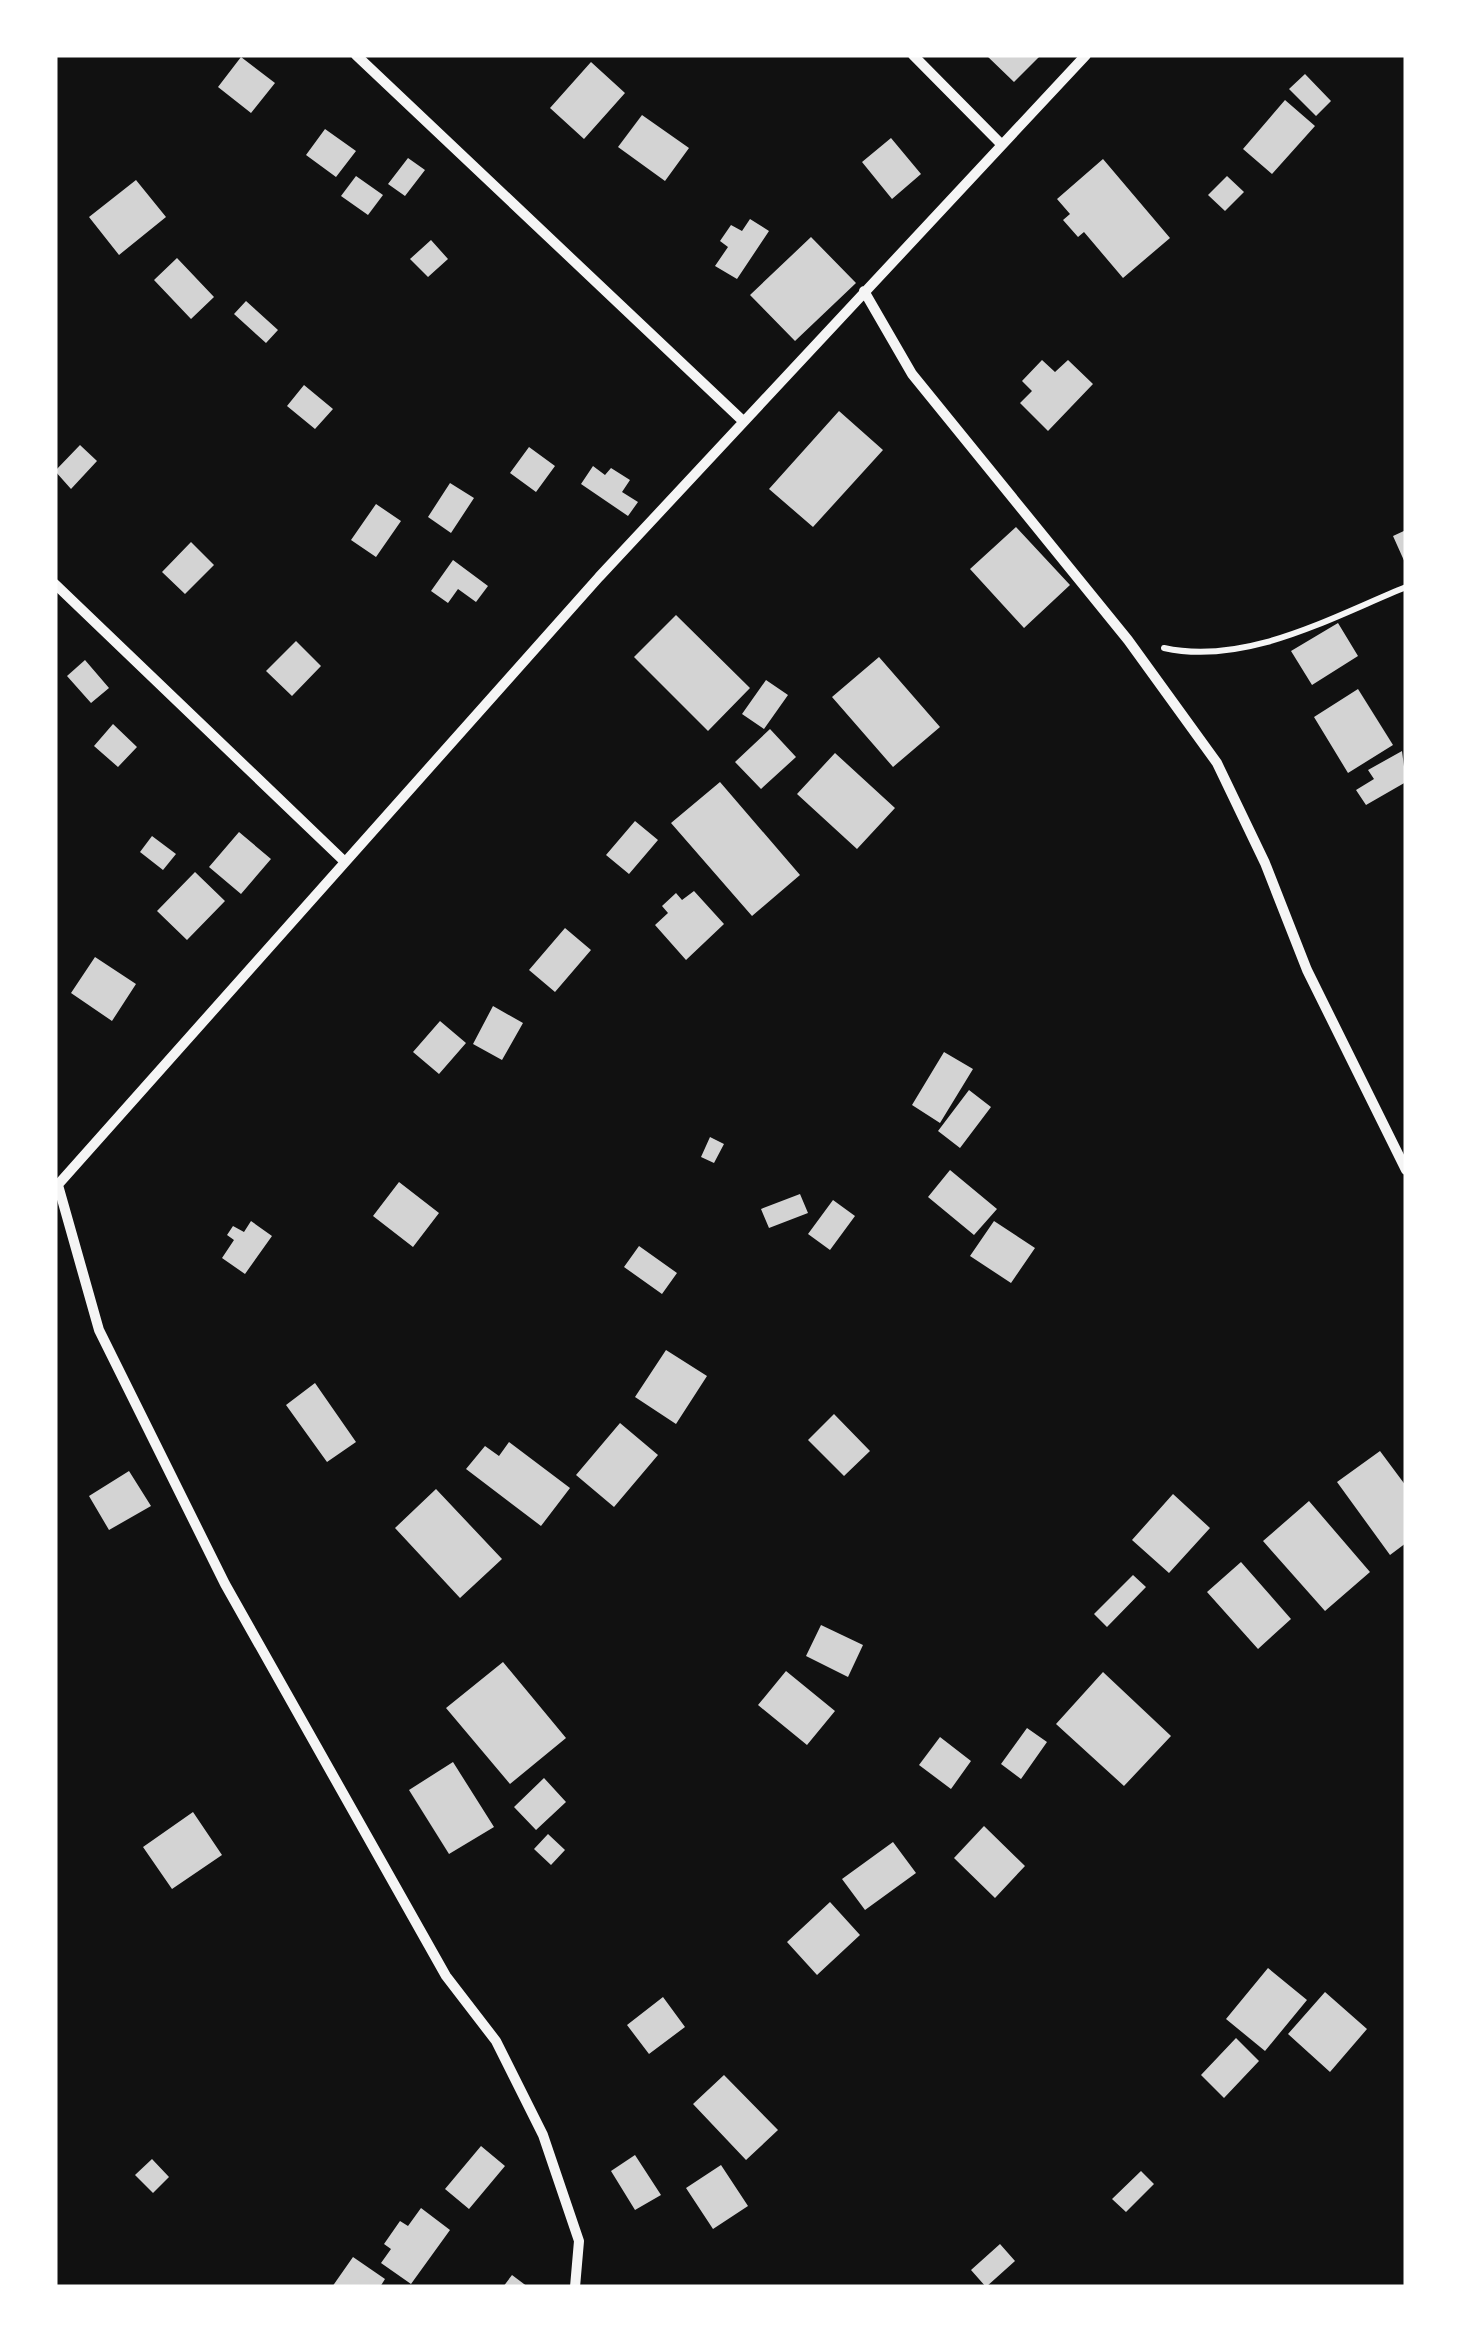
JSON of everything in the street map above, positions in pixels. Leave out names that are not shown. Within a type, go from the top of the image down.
[{"type":"street","points":[[356,55],[742,421]]},
{"type":"street","points":[[912,55],[1002,145]]},
{"type":"street","points":[[575,2287],[578,2240],[543,2135],[496,2041],[446,1976],[225,1584],[98,1330],[56,1187],[742,421],[1086,55]]},
{"type":"street","points":[[864,291],[912,374],[1036,532],[1128,640],[1217,762],[1265,863],[1307,970],[1406,1170]]},
{"type":"street","points":[[55,584],[345,862]]},
{"type":"path","points":[[1128,640],[1186,653],[1227,650],[1290,635],[1406,587]]},
{"type":"building","points":[[986,55],[1041,55],[1014,82]]},
{"type":"building","points":[[241,57],[275,83],[251,113],[218,87]]},
{"type":"building","points":[[591,62],[625,93],[584,139],[550,108]]},
{"type":"building","points":[[1305,74],[1331,101],[1316,116],[1289,89]]},
{"type":"building","points":[[1285,100],[1315,126],[1272,174],[1243,149]]},
{"type":"building","points":[[642,115],[689,148],[665,181],[618,147]]},
{"type":"building","points":[[325,129],[356,151],[336,177],[306,155]]},
{"type":"building","points":[[891,138],[921,174],[892,199],[862,162]]},
{"type":"building","points":[[408,158],[425,170],[405,196],[388,184]]},
{"type":"building","points":[[1103,159],[1170,238],[1123,278],[1084,232],[1078,237],[1063,220],[1070,214],[1057,199]]},
{"type":"building","points":[[356,176],[383,195],[368,215],[341,196]]},
{"type":"building","points":[[1227,176],[1244,192],[1225,211],[1208,195]]},
{"type":"building","points":[[136,180],[166,217],[119,255],[89,217]]},
{"type":"building","points":[[750,219],[769,231],[737,279],[715,266],[728,247],[720,241],[731,225],[742,231]]},
{"type":"building","points":[[811,237],[856,283],[795,341],[750,295]]},
{"type":"building","points":[[431,240],[448,259],[428,277],[410,259]]},
{"type":"building","points":[[177,258],[214,297],[191,319],[154,280]]},
{"type":"building","points":[[246,301],[278,330],[266,343],[234,314]]},
{"type":"building","points":[[1042,360],[1055,372],[1068,360],[1093,384],[1048,431],[1020,403],[1032,391],[1022,381]]},
{"type":"building","points":[[304,385],[333,409],[315,429],[287,406]]},
{"type":"building","points":[[839,411],[883,450],[813,527],[769,489]]},
{"type":"building","points":[[80,445],[97,461],[71,489],[55,471]]},
{"type":"building","points":[[529,447],[555,466],[536,492],[510,473]]},
{"type":"building","points":[[593,466],[605,475],[611,468],[630,480],[622,492],[638,502],[628,516],[581,484]]},
{"type":"building","points":[[450,483],[474,498],[451,533],[428,517]]},
{"type":"building","points":[[376,504],[401,521],[376,557],[351,540]]},
{"type":"building","points":[[1016,527],[1070,585],[1024,628],[970,569]]},
{"type":"building","points":[[1406,530],[1406,565],[1393,536]]},
{"type":"building","points":[[191,542],[214,565],[185,594],[162,572]]},
{"type":"building","points":[[453,560],[488,586],[476,602],[458,589],[448,603],[431,591]]},
{"type":"building","points":[[676,615],[750,688],[708,731],[634,657]]},
{"type":"building","points":[[1338,623],[1358,656],[1312,685],[1291,651]]},
{"type":"building","points":[[296,641],[321,666],[292,696],[266,671]]},
{"type":"building","points":[[879,657],[940,727],[893,767],[832,697]]},
{"type":"building","points":[[85,660],[109,688],[91,703],[67,676]]},
{"type":"building","points":[[766,680],[788,695],[764,729],[742,714]]},
{"type":"building","points":[[1358,689],[1393,745],[1348,773],[1314,717]]},
{"type":"building","points":[[113,724],[137,747],[118,767],[94,746]]},
{"type":"building","points":[[770,729],[796,757],[761,789],[735,762]]},
{"type":"building","points":[[1402,751],[1406,782],[1366,805],[1356,790],[1374,779],[1368,770]]},
{"type":"building","points":[[835,753],[895,808],[857,849],[797,794]]},
{"type":"building","points":[[720,782],[800,875],[752,916],[671,823]]},
{"type":"building","points":[[635,821],[658,840],[629,874],[606,855]]},
{"type":"building","points":[[239,832],[271,859],[241,894],[209,867]]},
{"type":"building","points":[[152,836],[176,854],[163,870],[140,852]]},
{"type":"building","points":[[195,872],[225,901],[187,940],[157,911]]},
{"type":"building","points":[[694,891],[724,924],[686,960],[655,925],[668,913],[662,906],[676,893],[682,900]]},
{"type":"building","points":[[565,928],[591,950],[555,992],[529,970]]},
{"type":"building","points":[[95,957],[136,984],[112,1021],[71,993]]},
{"type":"building","points":[[493,1006],[523,1023],[502,1060],[473,1044]]},
{"type":"building","points":[[440,1021],[466,1043],[439,1074],[413,1052]]},
{"type":"building","points":[[944,1052],[973,1069],[940,1123],[912,1105]]},
{"type":"building","points":[[969,1090],[991,1107],[960,1148],[938,1131]]},
{"type":"building","points":[[710,1137],[724,1144],[714,1163],[701,1157]]},
{"type":"building","points":[[950,1170],[997,1209],[974,1235],[928,1197]]},
{"type":"building","points":[[399,1182],[439,1213],[413,1247],[373,1216]]},
{"type":"building","points":[[800,1194],[808,1213],[769,1228],[761,1209]]},
{"type":"building","points":[[833,1200],[855,1216],[830,1250],[808,1234]]},
{"type":"building","points":[[251,1221],[272,1236],[245,1274],[222,1258],[234,1240],[227,1235],[233,1226],[244,1232]]},
{"type":"building","points":[[994,1221],[1035,1248],[1011,1283],[970,1256]]},
{"type":"building","points":[[639,1246],[677,1273],[662,1294],[624,1267]]},
{"type":"building","points":[[666,1350],[707,1376],[676,1424],[635,1397]]},
{"type":"building","points":[[315,1383],[356,1442],[327,1462],[286,1405]]},
{"type":"building","points":[[834,1414],[870,1451],[844,1476],[808,1440]]},
{"type":"building","points":[[620,1423],[658,1455],[614,1507],[576,1475]]},
{"type":"building","points":[[509,1442],[570,1488],[541,1526],[466,1469],[485,1446],[499,1456]]},
{"type":"building","points":[[1380,1451],[1406,1486],[1406,1543],[1390,1555],[1337,1482]]},
{"type":"building","points":[[129,1471],[151,1506],[109,1530],[89,1496]]},
{"type":"building","points":[[436,1489],[502,1559],[460,1598],[395,1528]]},
{"type":"building","points":[[1173,1494],[1210,1528],[1169,1573],[1132,1540]]},
{"type":"building","points":[[1309,1501],[1370,1572],[1325,1611],[1263,1541]]},
{"type":"building","points":[[1241,1562],[1291,1619],[1258,1649],[1207,1592]]},
{"type":"building","points":[[1133,1575],[1146,1587],[1107,1627],[1094,1614]]},
{"type":"building","points":[[821,1625],[863,1645],[848,1677],[806,1656]]},
{"type":"building","points":[[503,1662],[566,1738],[510,1784],[446,1708]]},
{"type":"building","points":[[786,1671],[835,1711],[807,1745],[758,1705]]},
{"type":"building","points":[[1103,1672],[1171,1736],[1124,1786],[1056,1724]]},
{"type":"building","points":[[1027,1728],[1047,1742],[1021,1779],[1001,1764]]},
{"type":"building","points":[[940,1737],[971,1761],[951,1789],[919,1765]]},
{"type":"building","points":[[453,1762],[494,1827],[449,1854],[409,1790]]},
{"type":"building","points":[[544,1778],[566,1802],[536,1830],[514,1807]]},
{"type":"building","points":[[193,1812],[222,1855],[172,1889],[143,1847]]},
{"type":"building","points":[[984,1826],[1025,1866],[995,1898],[954,1858]]},
{"type":"building","points":[[548,1834],[565,1850],[551,1865],[534,1849]]},
{"type":"building","points":[[893,1842],[916,1873],[865,1910],[842,1879]]},
{"type":"building","points":[[830,1902],[860,1935],[817,1975],[787,1942]]},
{"type":"building","points":[[1268,1968],[1307,2000],[1265,2051],[1226,2019]]},
{"type":"building","points":[[1325,1992],[1367,2029],[1330,2072],[1288,2034]]},
{"type":"building","points":[[663,1997],[685,2027],[649,2054],[627,2025]]},
{"type":"building","points":[[1236,2038],[1259,2061],[1224,2098],[1201,2075]]},
{"type":"building","points":[[724,2075],[778,2130],[746,2160],[693,2104]]},
{"type":"building","points":[[481,2146],[505,2166],[469,2209],[445,2189]]},
{"type":"building","points":[[635,2155],[661,2195],[635,2210],[611,2171]]},
{"type":"building","points":[[152,2159],[169,2177],[153,2193],[135,2175]]},
{"type":"building","points":[[721,2165],[748,2206],[713,2229],[686,2188]]},
{"type":"building","points":[[1141,2171],[1154,2184],[1126,2212],[1112,2199]]},
{"type":"building","points":[[421,2208],[450,2230],[411,2284],[381,2263],[391,2249],[384,2244],[400,2221],[408,2226]]},
{"type":"building","points":[[1000,2244],[1015,2261],[986,2287],[971,2270]]},
{"type":"building","points":[[353,2257],[385,2279],[380,2287],[332,2287]]},
{"type":"building","points":[[512,2275],[528,2287],[503,2287]]}]
